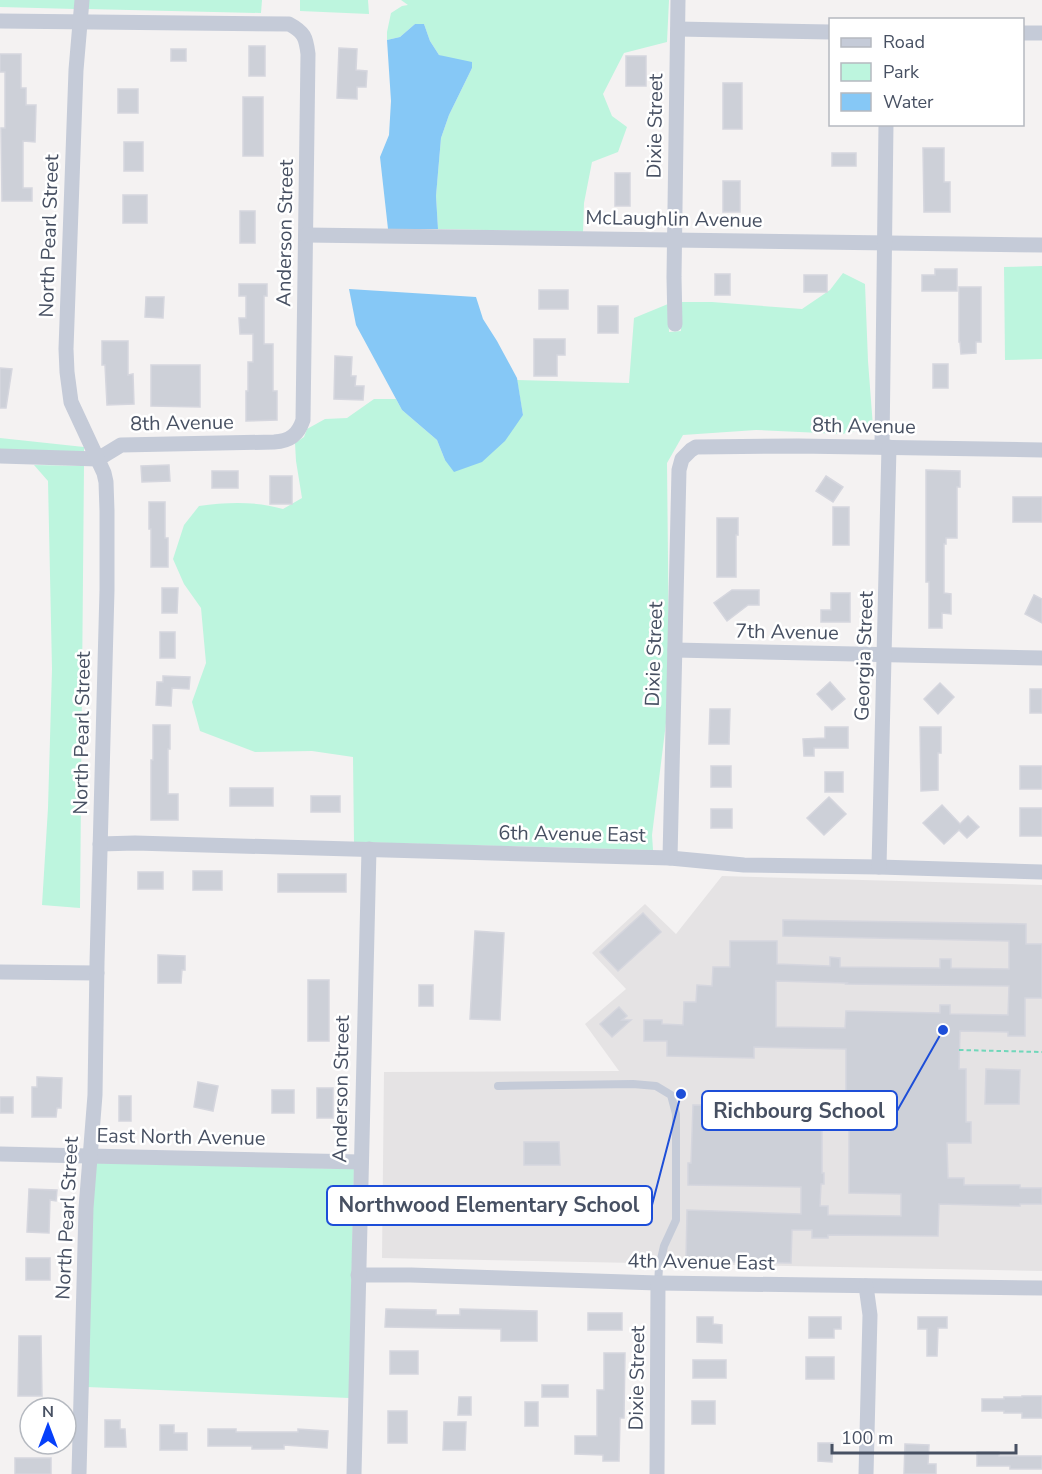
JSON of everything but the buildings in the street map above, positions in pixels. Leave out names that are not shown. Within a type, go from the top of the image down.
[{"type":"street","name":"North Pearl Street","points":[[79,1474],[86,1208],[95,1095],[107,590],[106,482],[98,459],[71,402],[67,372],[75,93],[82,0]]},
{"type":"street","name":"Dixie Street","points":[[675,324],[678,0]]},
{"type":"street","points":[[0,21],[80,22]]},
{"type":"street","name":"Anderson Street","points":[[80,22],[289,24],[301,32],[306,39],[308,54],[303,420],[296,434]]},
{"type":"street","points":[[678,29],[829,32]]},
{"type":"street","points":[[1024,33],[1042,33]]},
{"type":"street","name":"Georgia Street","points":[[879,867],[885,654],[886,126]]},
{"type":"street","name":"McLaughlin Avenue","points":[[306,235],[1042,245]]},
{"type":"street","name":"8th Avenue","points":[[98,459],[121,445],[274,442],[284,441],[296,434]]},
{"type":"street","name":"8th Avenue","points":[[687,453],[696,447],[717,446],[1042,450]]},
{"type":"street","name":"Dixie Street","points":[[670,858],[679,470],[682,459],[687,453]]},
{"type":"street","points":[[0,456],[98,459]]},
{"type":"street","name":"7th Avenue","points":[[675,650],[1042,658]]},
{"type":"street","name":"6th Avenue East","points":[[100,844],[369,849],[670,858],[744,865],[1042,872]]},
{"type":"street","name":"Anderson Street","points":[[354,1474],[369,849]]},
{"type":"street","points":[[0,972],[97,974]]},
{"type":"street","name":"East North Avenue","points":[[0,1154],[361,1162]]},
{"type":"street","name":"4th Avenue East","points":[[358,1275],[658,1283],[1042,1288]]},
{"type":"street","name":"Dixie Street","points":[[657,1474],[658,1283]]},
{"type":"street","points":[[866,1286],[870,1315],[866,1474]]},
{"type":"lane","points":[[498,1086],[633,1084],[656,1086],[671,1095],[676,1114],[676,1220],[664,1246],[658,1283]]},
{"type":"path","points":[[959,1050],[1042,1052]]},
{"type":"shaded area","points":[[722,876],[1042,885],[1042,1271],[382,1258],[384,1072],[619,1071],[585,1024],[626,989],[592,953],[645,904],[676,934]]},
{"type":"green space","points":[[0,0],[75,0],[75,9],[0,7]]},
{"type":"green space","points":[[88,0],[262,0],[261,13],[87,9]]},
{"type":"green space","points":[[300,0],[368,0],[369,14],[300,11]]},
{"type":"green space","points":[[401,0],[669,0],[667,42],[624,53],[603,94],[612,116],[627,127],[618,152],[592,162],[584,203],[583,232],[438,229],[436,196],[441,138],[449,115],[472,68],[439,55],[430,41],[424,24],[415,24],[400,37],[387,40],[391,13],[408,5]]},
{"type":"green space","points":[[1042,266],[1042,359],[1005,360],[1004,267]]},
{"type":"green space","points":[[843,273],[865,284],[873,427],[842,434],[756,430],[683,435],[667,463],[669,656],[667,715],[652,835],[653,850],[354,842],[353,757],[312,751],[255,752],[200,731],[192,702],[206,663],[201,608],[184,584],[173,559],[184,525],[199,506],[241,503],[283,509],[302,498],[295,443],[304,437],[307,429],[325,419],[347,418],[374,399],[396,399],[402,410],[437,440],[445,460],[523,415],[517,380],[629,383],[634,318],[668,304],[669,332],[681,331],[681,302],[802,309],[830,290]]},
{"type":"green space","points":[[0,438],[84,447],[84,452],[0,449]]},
{"type":"green space","points":[[34,465],[84,466],[80,908],[42,905],[48,808],[52,669],[48,481]]},
{"type":"green space","points":[[95,1163],[354,1169],[349,1398],[87,1387]]},
{"type":"water","points":[[415,24],[424,24],[430,41],[439,55],[472,62],[472,68],[449,115],[441,138],[436,196],[438,229],[388,229],[380,157],[389,135],[391,101],[387,40],[400,37]]},
{"type":"water","points":[[349,289],[476,297],[483,319],[517,378],[523,415],[505,441],[482,462],[454,472],[445,460],[437,440],[402,410],[356,325]]},
{"type":"place","name":"Richbourg School","points":[[943,1030]]},
{"type":"place","name":"Northwood Elementary School","points":[[681,1094]]}]
